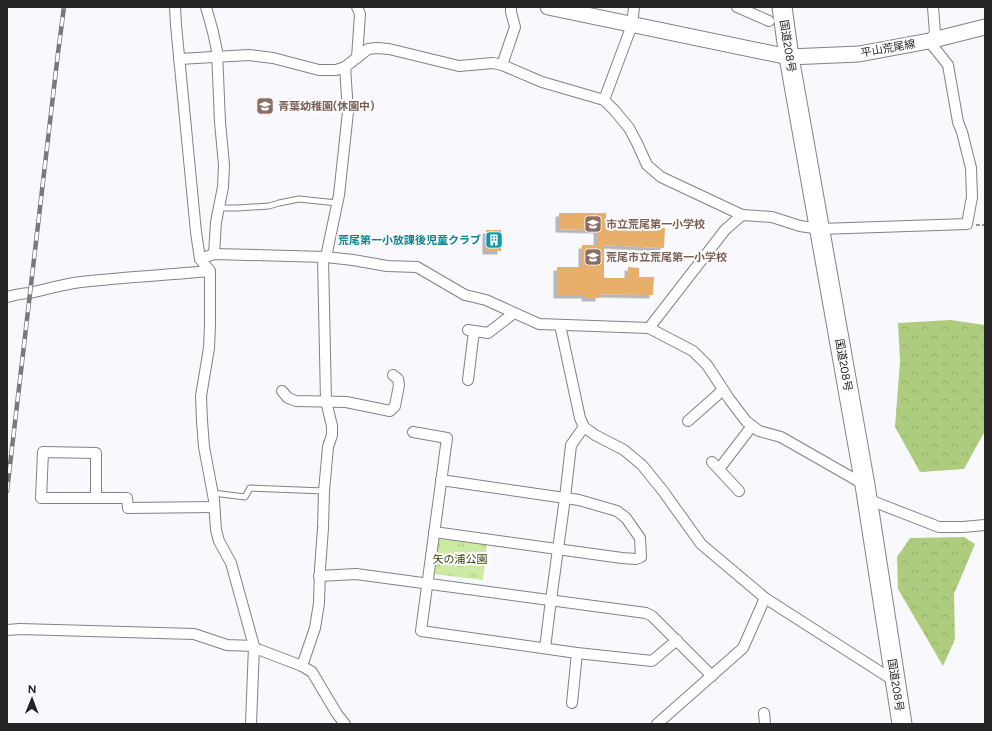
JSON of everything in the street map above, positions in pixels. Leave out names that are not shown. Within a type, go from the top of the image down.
[{"type":"highway","name":"国道208号","points":[[782,7],[789,57],[866,492],[902,724]]},
{"type":"street","points":[[175,7],[196,232],[200,259],[210,270],[209,348],[201,396],[204,447],[213,493],[216,530],[219,541],[231,562],[257,648],[251,724]]},
{"type":"street","points":[[206,7],[213,32],[217,56],[220,122],[224,164],[223,187],[216,222],[214,254]]},
{"type":"street","points":[[357,7],[360,14],[357,58]]},
{"type":"street","points":[[502,65],[514,27],[511,7]]},
{"type":"street","name":"平山荒尾線","points":[[548,7],[789,57],[859,54],[929,41],[985,27]]},
{"type":"street","points":[[604,100],[632,25],[634,7]]},
{"type":"street","points":[[737,7],[769,21]]},
{"type":"street","points":[[179,59],[249,55],[273,58],[319,70],[336,70],[345,67],[368,49],[377,48],[389,49],[459,66],[493,63],[502,65],[542,82],[604,100],[629,128],[647,165],[661,177],[742,215],[772,217],[800,226],[820,229],[967,224],[972,197],[972,168],[958,122],[948,65],[929,41],[936,33],[933,7]]},
{"type":"street","points":[[302,666],[315,628],[319,603],[319,576],[324,491],[328,447],[332,435],[332,426],[326,401],[324,257],[337,203],[348,112],[345,67]]},
{"type":"street","points":[[649,328],[725,230],[742,215]]},
{"type":"street","points":[[200,259],[214,254],[324,257],[387,266],[417,267],[465,295],[486,300],[539,324],[649,328],[693,351],[707,365],[746,421],[759,431],[780,437],[866,492],[939,527],[985,525]]},
{"type":"street","points":[[7,298],[14,295],[79,282],[173,275],[210,270]]},
{"type":"street","points":[[468,380],[471,330],[488,333],[514,313]]},
{"type":"street","points":[[560,325],[580,418],[584,427],[595,435],[624,450],[642,465],[701,544],[765,598],[896,682]]},
{"type":"street","points":[[282,391],[288,398],[296,402],[346,402],[390,411],[395,406],[399,386],[398,379],[393,375]]},
{"type":"street","points":[[688,421],[723,390]]},
{"type":"street","points":[[740,491],[716,466],[752,426]]},
{"type":"street","points":[[545,648],[571,445],[584,427]]},
{"type":"street","points":[[413,432],[447,438],[421,631],[577,653],[652,661],[676,640]]},
{"type":"street","points":[[96,498],[96,453],[43,452],[41,498],[96,498],[127,498],[128,508],[214,507]]},
{"type":"street","points":[[434,532],[622,558],[636,559],[641,557],[640,538],[626,518],[617,511],[579,500],[441,480]]},
{"type":"street","points":[[319,576],[356,574],[646,613],[652,616],[712,676]]},
{"type":"street","points":[[657,724],[743,648],[765,598]]},
{"type":"street","points":[[7,630],[20,629],[194,634],[227,645],[257,648],[302,666],[312,672],[337,714],[345,724]]},
{"type":"street","points":[[572,703],[577,653]]},
{"type":"street","points":[[764,713],[765,724]]},
{"type":"lane","points":[[219,208],[268,206],[300,199],[337,203]]},
{"type":"lane","points":[[213,493],[245,497],[250,488],[324,491]]},
{"type":"green space","points":[[950,320],[985,325],[985,431],[964,469],[920,472],[895,427],[900,361],[898,323]]},
{"type":"green space","points":[[964,537],[975,544],[954,594],[955,639],[943,666],[898,589],[897,557],[910,538]]},
{"type":"green space","name":"矢の浦公園","points":[[438,539],[487,544],[483,580],[433,574]]},
{"type":"building","name":"荒尾市立荒尾第一小学校","points":[[559,213],[606,213],[606,228],[627,228],[627,217],[638,218],[638,227],[665,228],[664,248],[604,245],[604,278],[628,278],[628,267],[639,268],[639,277],[654,277],[653,295],[599,294],[599,298],[585,298],[585,295],[557,295],[557,267],[582,267],[582,245],[597,245],[597,230],[559,229]]},
{"type":"building","name":"荒尾第一小放課後児童クラブ","points":[[486,230],[501,230],[501,251],[486,251]]},
{"type":"railway","points":[[7,491],[64,7]]},
{"type":"place","name":"青葉幼稚園(休園中)","points":[[265,106]]},
{"type":"place","name":"市立荒尾第一小学校","points":[[593,224]]},
{"type":"place","name":"荒尾第一小放課後児童クラブ","points":[[494,240]]},
{"type":"place","name":"荒尾市立荒尾第一小学校","points":[[593,257]]}]
